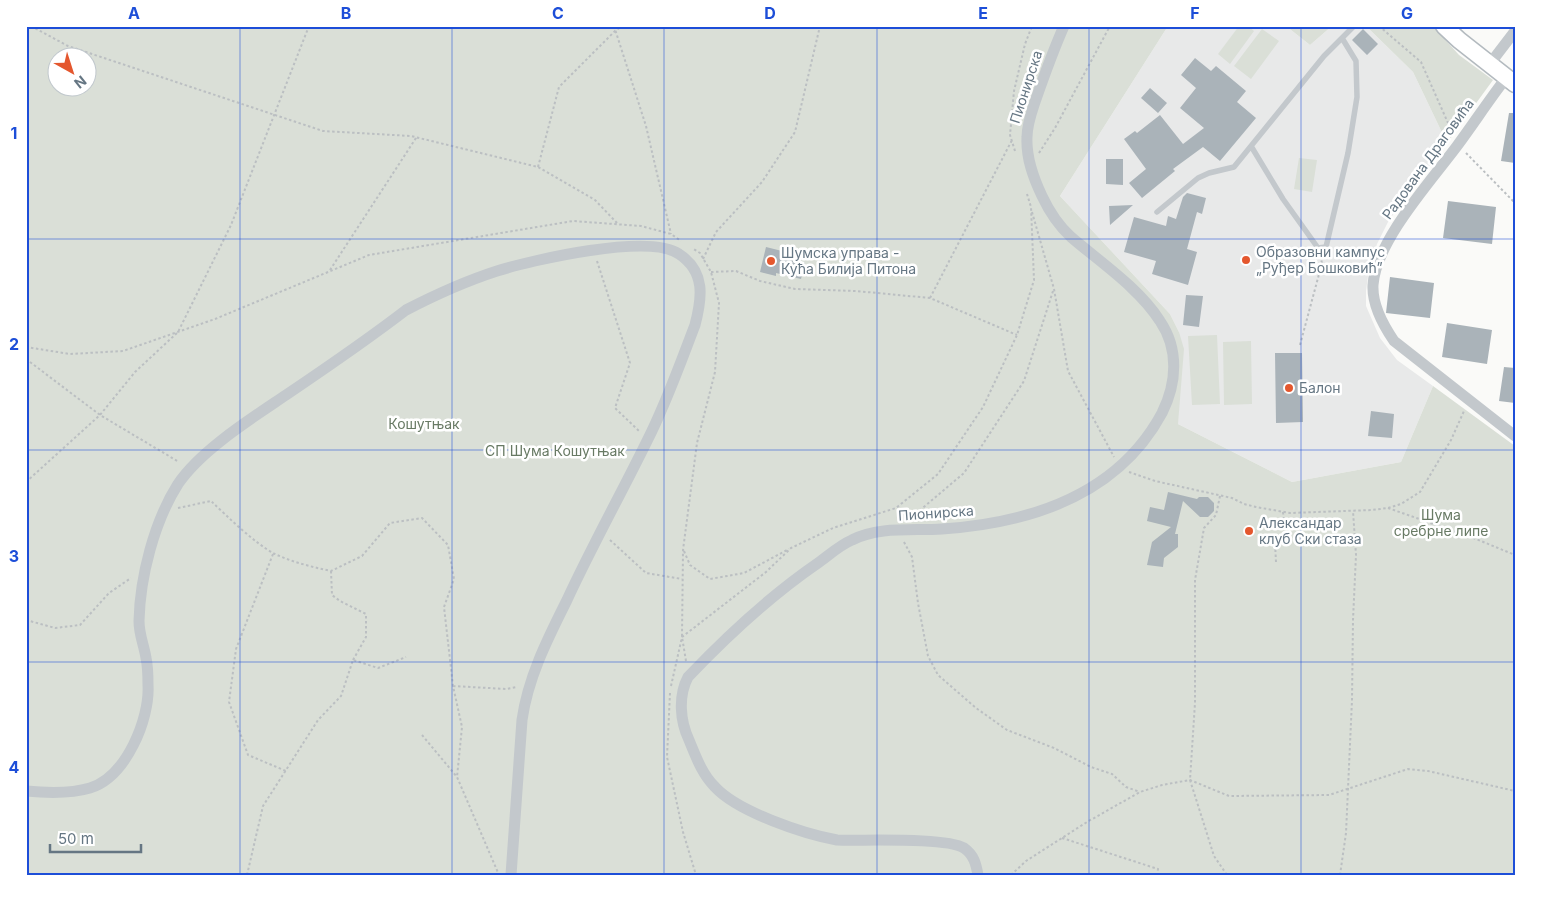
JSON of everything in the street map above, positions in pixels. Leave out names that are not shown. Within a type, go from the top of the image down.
[{"type":"street","name":"Пионирска","points":[[688,677],[726,639],[778,592],[851,540],[867,534],[897,530],[941,529],[1004,521],[1053,506],[1075,496],[1120,467],[1145,440],[1166,404],[1174,372],[1174,354],[1160,320],[1123,280],[1069,234],[1056,220],[1042,196],[1031,167],[1026,136],[1029,122],[1054,49],[1064,26]]},
{"type":"street","points":[[1444,26],[1511,81]]},
{"type":"street","points":[[1490,65],[1515,31]]},
{"type":"street","name":"Радована Драговића","points":[[1511,81],[1458,145],[1402,218],[1376,270],[1373,285],[1374,300],[1386,330],[1394,341],[1515,436]]},
{"type":"street","points":[[26,791],[68,792],[92,788],[103,783],[112,775],[129,754],[141,726],[149,688],[146,657],[139,631],[141,591],[146,568],[162,515],[179,483],[203,456],[239,427],[406,310],[426,300],[496,271],[534,260],[617,247],[652,247],[672,250],[685,259],[693,269],[701,286],[701,298],[695,325],[648,440],[600,531],[544,647],[524,703],[511,875]]},
{"type":"street","points":[[688,677],[684,684],[682,707],[686,734],[706,775],[716,789],[727,797],[778,823],[837,840],[956,844],[966,849],[974,857],[978,875]]},
{"type":"lane","points":[[1157,212],[1198,178],[1234,167],[1303,80],[1354,26]]},
{"type":"lane","points":[[1251,146],[1283,200],[1318,248],[1326,247],[1348,153],[1357,97],[1356,61],[1342,38]]},
{"type":"path","points":[[31,26],[68,46],[323,131],[416,138],[538,167],[595,200],[617,223]]},
{"type":"path","points":[[26,482],[100,415],[135,372],[178,332],[231,225],[310,26]]},
{"type":"path","points":[[614,26],[646,126],[671,234]]},
{"type":"path","points":[[538,167],[559,87],[622,26]]},
{"type":"path","points":[[703,259],[716,232],[762,182],[796,132],[820,26]]},
{"type":"path","points":[[1017,159],[1010,135],[1014,91],[1025,44],[1032,26]]},
{"type":"path","points":[[1031,167],[1055,128],[1110,26]]},
{"type":"path","points":[[1379,26],[1421,62],[1458,145],[1506,196],[1515,203]]},
{"type":"path","points":[[330,271],[416,138]]},
{"type":"path","points":[[930,298],[1012,140]]},
{"type":"path","points":[[1025,188],[1054,289],[1068,371],[1120,467],[1130,473],[1155,481],[1220,495],[1250,506],[1283,512],[1353,511],[1388,508],[1401,504],[1420,492],[1450,440],[1469,400]]},
{"type":"path","points":[[683,550],[690,565],[710,579],[744,573],[833,528],[896,508],[938,474],[983,408],[1017,335],[1034,280],[1031,207]]},
{"type":"path","points":[[26,347],[70,354],[123,351],[215,319],[370,255],[573,221],[641,226],[671,234],[700,253],[711,272],[719,303],[715,372],[697,443],[683,550],[682,637],[688,677]]},
{"type":"path","points":[[1300,346],[1322,262],[1318,248]]},
{"type":"path","points":[[593,251],[630,363],[615,408],[648,440]]},
{"type":"path","points":[[711,272],[736,271],[760,281],[795,289],[856,291],[930,298],[1017,335]]},
{"type":"path","points":[[1054,289],[1024,380],[970,464],[964,473],[897,530],[912,557],[928,656],[938,675],[976,708],[1007,730],[1054,748],[1091,767],[1112,774],[1126,787],[1140,792]]},
{"type":"path","points":[[26,359],[100,415],[191,470]]},
{"type":"path","points":[[1220,495],[1216,515],[1204,528],[1195,580],[1195,703],[1190,780],[1214,856],[1227,875]]},
{"type":"path","points":[[176,509],[211,501],[273,553],[331,571],[362,556],[390,523],[422,518],[448,545],[454,579],[444,607],[453,686],[462,727],[457,778]]},
{"type":"path","points":[[1388,508],[1515,555]]},
{"type":"path","points":[[1340,875],[1346,833],[1352,700],[1356,555],[1353,511]]},
{"type":"path","points":[[1276,562],[1275,543],[1286,542],[1283,512]]},
{"type":"path","points":[[857,521],[865,523]]},
{"type":"path","points":[[600,531],[646,573],[682,579]]},
{"type":"path","points":[[696,875],[683,832],[667,757],[668,698],[682,637],[766,572],[791,548]]},
{"type":"path","points":[[273,553],[236,649],[229,702],[248,755],[286,771]]},
{"type":"path","points":[[26,620],[55,628],[80,625],[109,593],[146,568]]},
{"type":"path","points":[[247,875],[263,806],[318,720],[341,696],[353,660],[366,637],[366,614],[332,595],[331,571]]},
{"type":"path","points":[[353,660],[378,668],[406,657]]},
{"type":"path","points":[[453,686],[506,689],[530,686]]},
{"type":"path","points":[[422,735],[457,778],[499,875]]},
{"type":"path","points":[[1011,875],[1026,861],[1140,792],[1162,785],[1190,780],[1229,796],[1329,795],[1408,769],[1428,771],[1515,791]]},
{"type":"path","points":[[1062,838],[1158,869],[1157,875]]},
{"type":"shaded area","name":"Образовни кампус „Руђер Бошковић”","points":[[1168,26],[1286,26],[1310,45],[1332,26],[1366,26],[1413,72],[1447,143],[1389,220],[1377,244],[1366,291],[1366,306],[1380,338],[1397,360],[1433,386],[1401,462],[1292,482],[1178,424],[1179,332],[1170,314],[1060,196]]},
{"type":"green space","name":"Кошутњак","points":[[26,26],[1168,26],[1060,196],[1170,314],[1179,332],[1184,349],[1178,424],[1292,482],[1401,462],[1433,386],[1515,446],[1515,875],[26,875]]},
{"type":"green space","points":[[1239,26],[1248,26],[1254,31],[1230,64],[1218,54]]},
{"type":"green space","points":[[1286,26],[1332,26],[1310,45]]},
{"type":"green space","points":[[1366,26],[1433,26],[1459,55],[1493,80],[1447,143],[1413,72]]},
{"type":"green space","points":[[1262,29],[1279,41],[1251,79],[1234,66]]},
{"type":"green space","points":[[1299,158],[1317,160],[1312,192],[1294,189]]},
{"type":"green space","points":[[1217,335],[1220,404],[1192,405],[1188,336]]},
{"type":"green space","points":[[1251,341],[1252,404],[1224,405],[1223,342]]},
{"type":"building","points":[[1363,29],[1378,44],[1367,55],[1352,40]]},
{"type":"building","points":[[1195,58],[1211,71],[1216,66],[1246,91],[1237,102],[1256,118],[1220,161],[1203,147],[1173,169],[1175,171],[1142,198],[1129,183],[1146,169],[1124,139],[1135,131],[1137,133],[1160,115],[1183,144],[1204,128],[1180,108],[1196,88],[1181,75]]},
{"type":"building","points":[[1150,88],[1167,103],[1158,113],[1141,98]]},
{"type":"building","points":[[1509,113],[1515,113],[1515,163],[1501,161]]},
{"type":"building","points":[[1106,159],[1123,159],[1123,185],[1106,184]]},
{"type":"building","points":[[1187,193],[1206,198],[1202,214],[1197,212],[1187,249],[1197,252],[1188,285],[1152,274],[1156,261],[1124,252],[1134,217],[1166,226],[1168,216],[1176,219],[1183,197]]},
{"type":"building","points":[[1448,201],[1496,207],[1492,244],[1443,238]]},
{"type":"building","points":[[1133,205],[1110,225],[1109,206]]},
{"type":"building","points":[[766,247],[782,251],[780,257],[805,263],[801,279],[776,273],[776,276],[760,272]]},
{"type":"building","points":[[1390,277],[1434,283],[1430,318],[1386,313]]},
{"type":"building","points":[[1186,295],[1203,296],[1199,327],[1183,325]]},
{"type":"building","points":[[1447,323],[1492,330],[1487,364],[1442,357]]},
{"type":"building","name":"Балон","points":[[1275,353],[1302,353],[1303,422],[1276,423]]},
{"type":"building","points":[[1504,367],[1515,368],[1515,403],[1499,401]]},
{"type":"building","points":[[1371,411],[1394,414],[1392,438],[1368,436]]},
{"type":"building","points":[[1168,492],[1197,499],[1199,497],[1208,497],[1214,503],[1214,511],[1208,517],[1200,517],[1183,501],[1175,534],[1178,534],[1178,547],[1164,558],[1163,567],[1147,565],[1152,542],[1171,527],[1147,521],[1150,507],[1164,510]]},
{"type":"place","name":"Образовни кампус „Руђер Бошковић”","points":[[1246,260]]},
{"type":"place","name":"Шумска управа - Кућа Билија Питона","points":[[771,261]]},
{"type":"place","name":"Балон","points":[[1289,388]]},
{"type":"place","name":"Александар клуб Ски стаза","points":[[1249,531]]},
{"type":"park label","name":"СП Шума Кошутњак","points":[[555,451]]},
{"type":"park label","name":"Шума сребрне липе","points":[[1441,524]]}]
